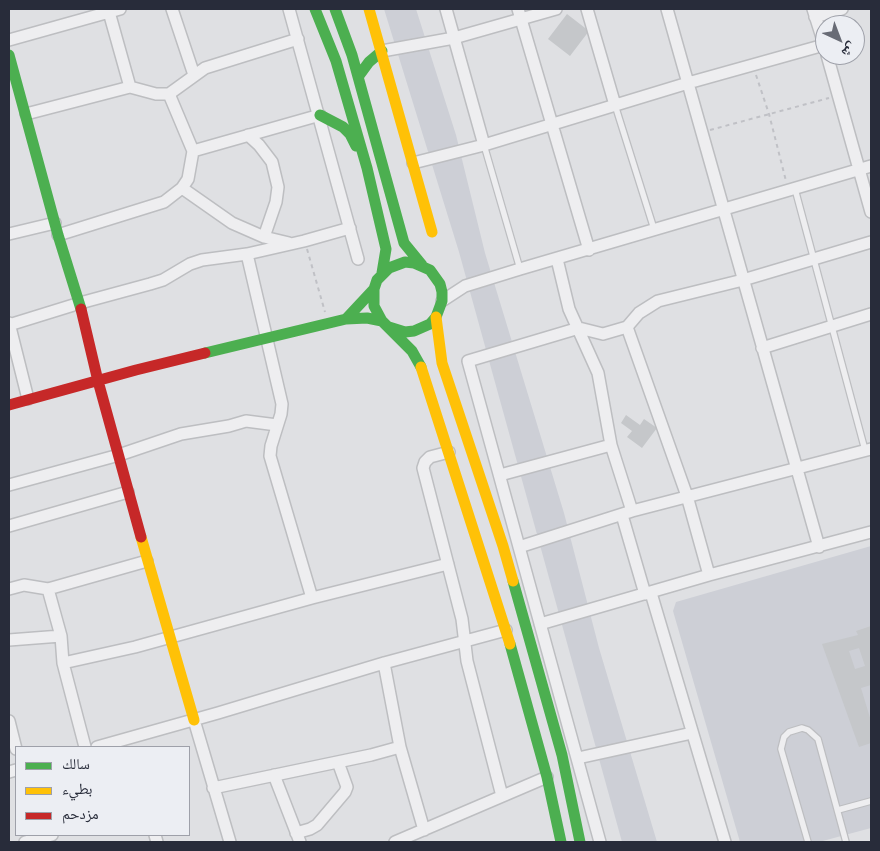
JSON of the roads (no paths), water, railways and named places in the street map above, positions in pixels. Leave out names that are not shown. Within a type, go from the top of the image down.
[{"type":"main road","points":[[315,9],[336,61],[367,168],[386,249],[382,273],[374,288],[346,318]]},
{"type":"main road","points":[[9,404],[136,370],[329,324],[346,318],[367,318],[406,332],[414,331],[430,324],[436,317],[442,301],[440,284],[430,270],[422,265],[404,243],[352,55],[335,9]]},
{"type":"main road","points":[[369,9],[432,232]]},
{"type":"main road","points":[[358,77],[369,62],[382,51]]},
{"type":"main road","points":[[9,55],[58,235],[80,303],[98,381],[147,561],[194,720]]},
{"type":"main road","points":[[320,115],[347,130],[367,168]]},
{"type":"main road","points":[[382,273],[405,262],[422,265]]},
{"type":"main road","points":[[374,288],[374,306],[386,324],[412,352],[420,365],[506,630],[547,777],[561,842]]},
{"type":"main road","points":[[436,317],[442,363],[503,546],[562,755],[580,842]]},
{"type":"street","points":[[172,9],[194,74]]},
{"type":"street","points":[[289,9],[320,115],[358,259]]},
{"type":"street","points":[[446,9],[484,145]]},
{"type":"street","points":[[382,51],[454,38],[520,14],[556,9]]},
{"type":"street","points":[[587,9],[615,105]]},
{"type":"street","points":[[667,9],[819,547]]},
{"type":"street","points":[[814,13],[842,9]]},
{"type":"street","points":[[9,40],[114,10],[130,87]]},
{"type":"street","points":[[520,14],[589,250]]},
{"type":"street","points":[[26,114],[130,87],[156,94],[169,94],[194,74],[205,68],[298,39]]},
{"type":"street","points":[[413,163],[484,145],[688,83],[815,49]]},
{"type":"street","points":[[830,65],[871,212]]},
{"type":"street","points":[[58,235],[164,202],[182,188],[188,179],[193,151],[169,94]]},
{"type":"street","points":[[193,151],[320,115]]},
{"type":"street","points":[[248,135],[260,145],[272,162],[278,187],[276,202],[264,237]]},
{"type":"street","points":[[442,301],[465,286],[871,166]]},
{"type":"street","points":[[182,188],[232,223],[264,237],[299,242]]},
{"type":"street","points":[[9,234],[55,224]]},
{"type":"street","points":[[28,400],[9,324],[150,284],[169,277],[190,264],[202,260],[247,254],[350,228]]},
{"type":"street","points":[[600,842],[468,361],[579,328],[603,334],[627,327],[639,313],[658,301],[743,280],[871,242]]},
{"type":"street","points":[[247,254],[282,404],[270,456],[312,598]]},
{"type":"street","points":[[558,259],[569,309],[598,373],[611,445],[648,594],[725,842]]},
{"type":"street","points":[[440,284],[465,286]]},
{"type":"street","points":[[762,348],[871,314]]},
{"type":"street","points":[[627,327],[688,496],[709,575]]},
{"type":"street","points":[[9,485],[119,455],[181,434],[229,426],[246,421],[277,425]]},
{"type":"street","points":[[500,475],[611,445]]},
{"type":"street","points":[[519,548],[627,513],[868,450]]},
{"type":"street","points":[[449,452],[430,457],[425,462],[423,468],[462,619],[466,661],[502,796]]},
{"type":"street","points":[[9,526],[128,492]]},
{"type":"street","points":[[540,624],[709,575],[871,532]]},
{"type":"street","points":[[9,589],[24,585],[48,589],[147,561]]},
{"type":"street","points":[[63,663],[135,647],[312,598],[448,564]]},
{"type":"street","points":[[48,589],[61,636],[63,663],[85,746]]},
{"type":"street","points":[[104,746],[132,742],[194,720],[384,663],[506,630]]},
{"type":"street","points":[[9,640],[61,636]]},
{"type":"street","points":[[384,663],[400,747],[424,830]]},
{"type":"street","points":[[194,720],[230,842]]},
{"type":"street","points":[[9,721],[15,746]]},
{"type":"street","points":[[578,758],[692,733]]},
{"type":"street","points":[[213,788],[400,747]]},
{"type":"street","points":[[274,774],[298,838],[317,825],[347,787],[338,762]]},
{"type":"street","points":[[395,842],[547,777]]},
{"type":"street","points":[[25,842],[48,836]]},
{"type":"lane","points":[[615,105],[654,229]]},
{"type":"lane","points":[[484,145],[520,269]]},
{"type":"lane","points":[[792,190],[868,450]]},
{"type":"lane","points":[[808,842],[781,749],[784,736],[789,732],[802,728],[808,730],[818,739],[846,842]]},
{"type":"lane","points":[[838,810],[871,801]]}]
